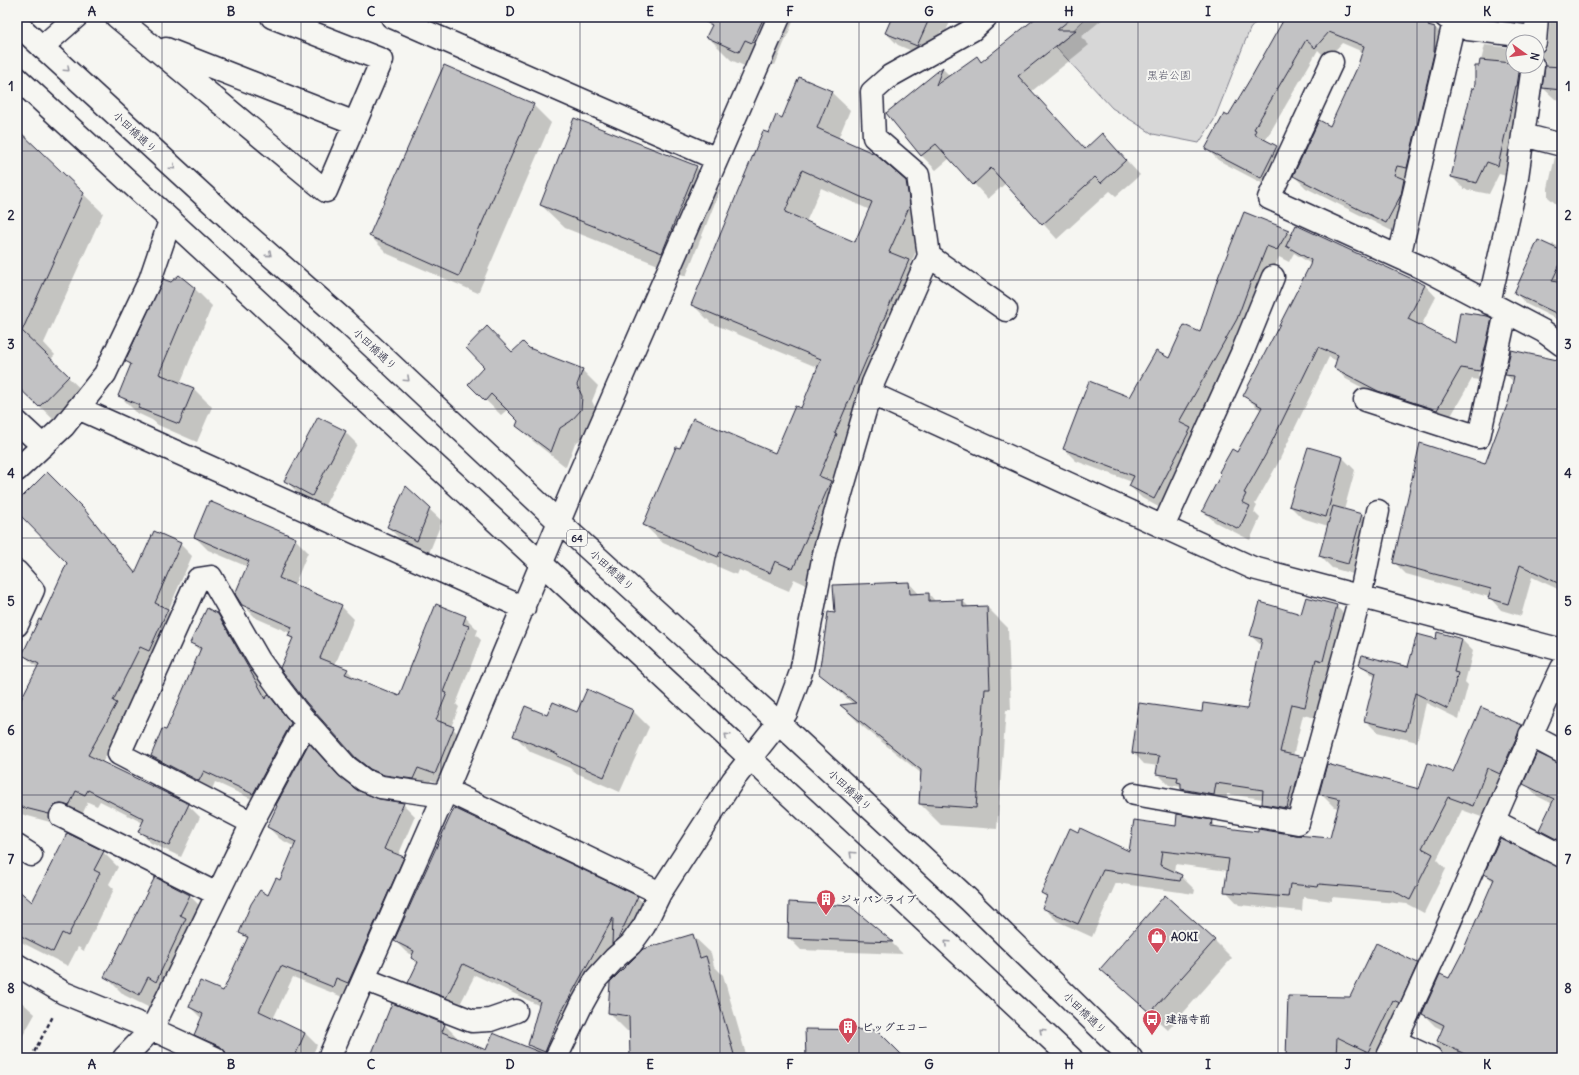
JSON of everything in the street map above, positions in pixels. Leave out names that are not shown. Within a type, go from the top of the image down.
[{"type":"street","points":[[42,47],[76,17]]},
{"type":"street","points":[[117,17],[326,191],[382,60],[272,17]]},
{"type":"street","points":[[392,17],[717,159]]},
{"type":"street","points":[[329,1058],[445,793],[524,608],[541,563],[779,17]]},
{"type":"street","points":[[556,1058],[596,979],[615,958],[631,944],[644,926],[660,893],[733,780],[752,759],[786,713],[801,672],[825,549],[870,393],[930,256],[918,175],[874,137],[872,92],[890,76],[972,30],[986,17]]},
{"type":"street","points":[[1399,257],[1450,20],[1468,29],[1536,32]]},
{"type":"street","name":"小田橋通り","points":[[17,24],[236,225],[346,322],[559,522],[779,723],[969,900],[1131,1058]]},
{"type":"street","points":[[146,41],[355,123]]},
{"type":"street","points":[[1332,62],[1269,198],[1399,257],[1543,331],[1562,345]]},
{"type":"street","points":[[1365,400],[1479,437],[1532,74]]},
{"type":"street","points":[[17,78],[752,759],[1071,1058]]},
{"type":"street","points":[[1523,135],[1562,145]]},
{"type":"street","points":[[17,470],[64,426],[104,374],[150,280],[170,221]]},
{"type":"street","points":[[930,256],[1006,310]]},
{"type":"street","points":[[1163,527],[1242,353],[1273,278]]},
{"type":"street","points":[[870,393],[1253,568],[1562,650]]},
{"type":"street","points":[[78,408],[524,608]]},
{"type":"street","points":[[17,422],[43,446]]},
{"type":"street","points":[[1136,794],[1298,823],[1360,597],[1378,511]]},
{"type":"street","points":[[17,572],[33,590],[17,625]]},
{"type":"street","points":[[252,823],[119,754],[198,578],[211,577],[259,660],[306,722],[347,767],[364,780],[381,787],[445,793],[660,893]]},
{"type":"street","points":[[1431,1058],[1391,1049],[1494,821],[1530,735],[1562,668]]},
{"type":"street","points":[[124,1058],[152,1028],[252,823],[306,722]]},
{"type":"street","points":[[1530,735],[1562,752]]},
{"type":"street","points":[[61,816],[218,894]]},
{"type":"street","points":[[1494,821],[1562,856]]},
{"type":"street","points":[[17,965],[64,993],[152,1028],[215,1058]]},
{"type":"street","points":[[364,979],[472,1020],[490,1020],[516,1011]]},
{"type":"path","points":[[31,1058],[64,993]]},
{"type":"green space","name":"黒岩公園","points":[[1087,17],[1260,17],[1250,29],[1214,120],[1199,143],[1153,134],[1112,108],[1056,47]]},
{"type":"building","points":[[695,17],[764,17],[752,43],[745,40],[739,52],[706,37],[712,25]]},
{"type":"building","points":[[892,17],[930,17],[917,46],[885,33]]},
{"type":"building","points":[[1037,17],[1073,17],[1057,30],[1076,30],[1018,76],[1085,149],[1102,133],[1126,160],[1101,183],[1095,177],[1042,225],[991,168],[973,185],[936,144],[921,156],[886,113],[943,67],[936,85],[977,56],[981,62]]},
{"type":"building","points":[[1282,17],[1416,17],[1430,21],[1428,26],[1435,28],[1434,53],[1407,168],[1397,166],[1394,175],[1404,179],[1401,195],[1386,223],[1293,176],[1319,120],[1330,126],[1357,68],[1364,46],[1329,32],[1315,48],[1306,40],[1254,129],[1256,130],[1254,134],[1277,146],[1261,178],[1205,149],[1224,114],[1228,116],[1252,76],[1284,19]]},
{"type":"building","points":[[1480,60],[1505,62],[1505,74],[1519,74],[1498,166],[1487,162],[1477,183],[1451,177],[1472,88],[1474,89],[1475,66],[1479,66]]},
{"type":"building","points":[[444,65],[534,104],[459,276],[369,236]]},
{"type":"building","points":[[1545,66],[1562,67],[1562,90],[1542,88]]},
{"type":"building","points":[[799,77],[832,91],[817,128],[875,154],[906,181],[910,205],[889,252],[909,260],[835,433],[837,434],[819,476],[831,481],[793,569],[775,561],[770,573],[720,552],[718,557],[643,525],[676,447],[680,448],[693,418],[775,453],[795,406],[801,408],[821,359],[691,305],[763,131],[769,133],[776,115],[782,118]],"holes":[[[802,170],[872,202],[855,242],[785,212]]]},
{"type":"building","points":[[574,118],[697,166],[662,253],[540,205]]},
{"type":"building","points":[[17,129],[84,193],[22,331],[69,376],[39,407],[17,386]]},
{"type":"building","points":[[1244,212],[1289,230],[1277,250],[1267,246],[1253,281],[1251,281],[1237,319],[1179,422],[1191,428],[1154,499],[1129,486],[1134,476],[1063,449],[1089,381],[1130,397],[1156,351],[1169,358],[1184,325],[1200,332],[1219,275]]},
{"type":"building","points":[[1296,225],[1425,285],[1408,319],[1455,343],[1460,312],[1492,318],[1480,371],[1461,368],[1437,410],[1378,391],[1334,368],[1338,355],[1318,347],[1266,454],[1244,493],[1246,494],[1242,502],[1250,506],[1239,529],[1202,511],[1221,474],[1219,472],[1232,449],[1237,452],[1262,407],[1243,396],[1310,265],[1311,260],[1286,246]]},
{"type":"building","points":[[1538,240],[1562,251],[1562,260],[1552,281],[1562,283],[1562,316],[1514,293]]},
{"type":"building","points":[[179,275],[195,288],[159,374],[194,388],[179,424],[138,408],[140,405],[118,396],[131,364],[125,361],[163,279],[171,282]]},
{"type":"building","points":[[487,326],[512,352],[523,342],[529,348],[583,369],[577,385],[582,396],[581,410],[571,421],[560,428],[551,452],[516,426],[518,421],[491,394],[485,401],[468,384],[484,367],[466,348]]},
{"type":"building","points":[[1511,350],[1562,361],[1562,585],[1520,565],[1508,604],[1488,598],[1491,589],[1393,563],[1420,443],[1485,464],[1509,400],[1514,376],[1505,375]]},
{"type":"building","points":[[318,417],[346,431],[312,496],[284,481]]},
{"type":"building","points":[[1308,447],[1343,457],[1326,517],[1289,506]]},
{"type":"building","points":[[47,472],[84,509],[135,573],[154,531],[181,543],[155,603],[168,609],[149,651],[140,647],[113,701],[117,703],[88,755],[189,804],[169,846],[138,832],[144,819],[88,790],[85,795],[76,791],[69,806],[61,804],[54,805],[49,814],[17,806],[17,707],[39,664],[22,655],[39,619],[41,620],[67,563],[17,512],[17,502]]},
{"type":"building","points":[[406,486],[430,508],[417,541],[387,527]]},
{"type":"building","points":[[209,501],[296,538],[279,578],[342,605],[320,658],[348,669],[345,674],[399,696],[436,604],[466,616],[463,624],[469,626],[443,692],[447,693],[436,720],[454,727],[435,774],[418,768],[413,779],[384,775],[370,769],[356,758],[306,702],[280,668],[293,638],[288,636],[292,627],[242,605],[235,594],[249,561],[194,537]]},
{"type":"building","points":[[1333,506],[1362,514],[1348,564],[1319,556]]},
{"type":"building","points":[[909,582],[910,594],[929,593],[929,601],[963,600],[963,607],[987,606],[990,689],[985,689],[976,808],[919,804],[921,770],[840,705],[856,703],[819,674],[828,612],[835,613],[833,585]]},
{"type":"building","points":[[1306,597],[1337,605],[1323,661],[1316,659],[1305,707],[1291,704],[1280,752],[1303,757],[1295,787],[1292,786],[1287,808],[1262,804],[1263,790],[1216,783],[1214,795],[1181,789],[1181,783],[1177,782],[1178,777],[1156,774],[1159,756],[1132,753],[1139,703],[1202,712],[1203,703],[1247,709],[1262,639],[1250,636],[1260,602],[1301,614]]},
{"type":"building","points":[[207,608],[218,614],[266,699],[268,694],[291,723],[253,794],[204,771],[199,781],[151,756],[162,729],[166,730],[201,648],[190,643]]},
{"type":"building","points":[[1437,632],[1462,639],[1454,672],[1458,673],[1448,709],[1415,693],[1406,731],[1364,721],[1376,673],[1359,665],[1362,655],[1408,667],[1417,634],[1436,639]]},
{"type":"building","points":[[587,689],[633,710],[604,777],[557,756],[558,754],[513,736],[525,706],[547,715],[553,702],[577,712]]},
{"type":"building","points":[[1481,707],[1522,725],[1500,774],[1487,768],[1473,806],[1448,797],[1422,848],[1433,854],[1410,900],[1392,890],[1319,884],[1318,887],[1290,884],[1288,897],[1224,892],[1229,859],[1162,851],[1160,865],[1182,875],[1180,881],[1103,870],[1078,924],[1042,908],[1047,896],[1041,893],[1070,828],[1078,832],[1080,828],[1129,851],[1134,820],[1176,826],[1177,814],[1212,820],[1211,826],[1258,832],[1258,829],[1296,835],[1330,838],[1340,799],[1319,794],[1327,764],[1419,789],[1428,763],[1453,772]]},
{"type":"building","points":[[309,743],[338,775],[357,790],[379,799],[404,803],[384,849],[404,857],[348,983],[336,978],[333,987],[281,966],[259,1011],[305,1033],[294,1058],[227,1058],[225,1051],[221,1047],[194,1035],[203,1014],[189,1007],[200,981],[223,991],[248,937],[239,933],[251,904],[260,890],[268,895],[276,878],[280,880],[296,842],[267,827],[277,806],[276,805]]},
{"type":"building","points":[[1537,753],[1562,764],[1562,842],[1539,830],[1554,799],[1523,784]]},
{"type":"building","points":[[454,808],[638,896],[618,939],[612,944],[613,918],[561,1013],[545,1052],[528,1045],[540,1001],[463,964],[446,998],[408,983],[418,962],[411,958],[414,951],[394,941]]},
{"type":"building","points":[[67,833],[104,851],[94,870],[100,873],[68,936],[62,933],[53,952],[17,934],[17,889],[32,902]]},
{"type":"building","points":[[1500,838],[1562,868],[1562,1058],[1473,1058],[1437,1041],[1444,1025],[1422,1014],[1440,974],[1449,978],[1462,953],[1494,879],[1484,874]]},
{"type":"building","points":[[155,877],[190,895],[180,915],[186,918],[156,982],[148,977],[139,995],[104,977]]},
{"type":"building","name":"AOKI","points":[[1165,895],[1215,940],[1150,1013],[1100,969]]},
{"type":"building","name":"ジャパンライブ","points":[[789,902],[850,906],[893,942],[788,938]]},
{"type":"building","points":[[693,934],[700,958],[706,956],[735,1058],[630,1058],[629,1016],[608,1013],[610,982],[643,949]]},
{"type":"building","points":[[1376,943],[1418,963],[1400,1003],[1393,1000],[1368,1052],[1337,1037],[1336,1058],[1286,1058],[1288,996],[1350,997]]},
{"type":"building","points":[[392,1003],[445,1024],[442,1032],[486,1050],[493,1033],[544,1054],[544,1058],[370,1058]]},
{"type":"building","name":"ビッグエコー","points":[[805,1029],[877,1030],[905,1058],[806,1058]]},
{"type":"place","name":"ジャパンライブ","points":[[826,916]]},
{"type":"place","name":"AOKI","points":[[1157,954]]},
{"type":"place","name":"建福寺前","points":[[1152,1036]]},
{"type":"place","name":"ビッグエコー","points":[[848,1044]]}]
